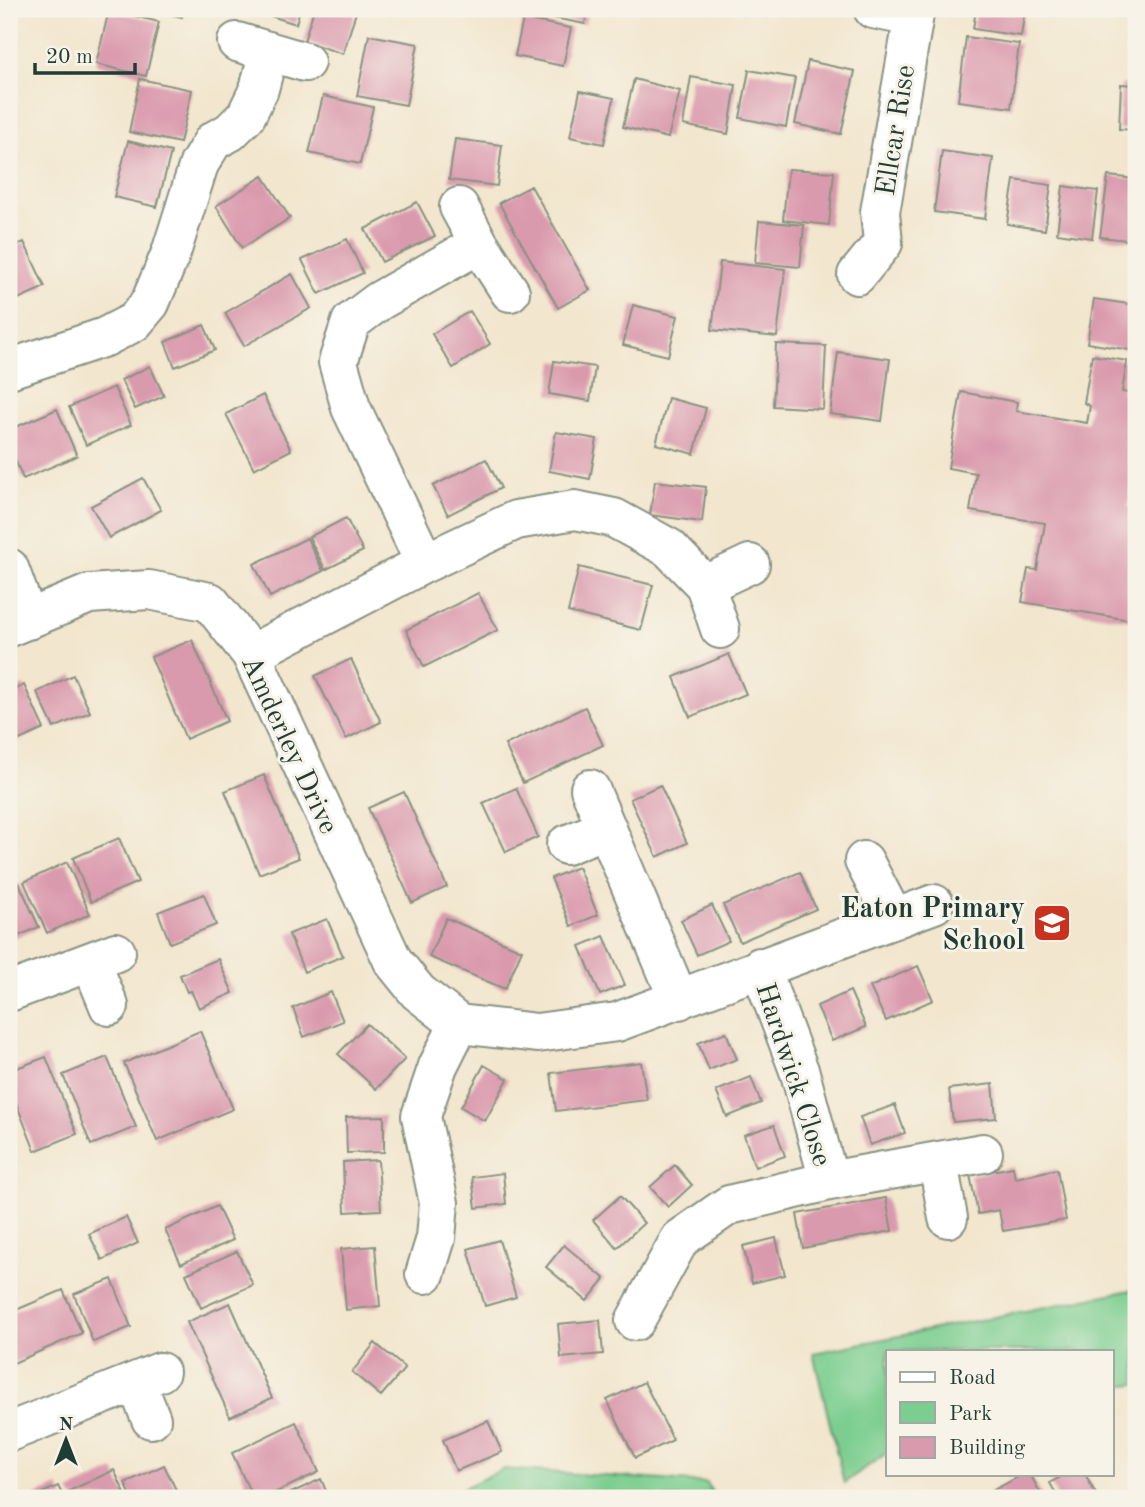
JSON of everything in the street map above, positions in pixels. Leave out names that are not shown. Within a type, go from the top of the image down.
[{"type":"street","name":"Ellcar Rise","points":[[858,275],[892,249],[880,212],[914,13],[873,9]]},
{"type":"street","points":[[9,369],[105,337],[134,322],[150,303],[171,253],[199,164],[213,141],[230,132],[246,116],[259,89],[271,52]]},
{"type":"street","points":[[459,207],[510,292]]},
{"type":"street","points":[[425,563],[351,408],[338,362],[351,322],[379,302],[479,244]]},
{"type":"street","points":[[251,654],[425,563],[516,520],[575,510],[614,518],[669,548],[705,585],[720,629]]},
{"type":"street","points":[[705,585],[750,564]]},
{"type":"street","points":[[9,568],[19,624]]},
{"type":"street","name":"Amderley Drive","points":[[19,624],[89,594],[149,590],[210,601],[251,654],[393,961],[418,992],[459,1024]]},
{"type":"street","points":[[590,789],[679,1000]]},
{"type":"street","points":[[566,845],[607,828]]},
{"type":"street","points":[[864,861],[894,919]]},
{"type":"street","points":[[425,1273],[436,1238],[439,1203],[421,1116],[438,1066],[459,1024],[537,1033],[617,1022],[934,904]]},
{"type":"street","points":[[9,992],[104,957],[109,1006]]},
{"type":"street","name":"Hardwick Close","points":[[760,967],[800,1073],[830,1181]]},
{"type":"street","name":"Hardwick Close","points":[[635,1321],[680,1239],[729,1205],[830,1181],[983,1153]]},
{"type":"street","points":[[938,1162],[948,1218]]},
{"type":"street","points":[[9,1432],[148,1376],[151,1419]]},
{"type":"green space","points":[[1136,1289],[1136,1384],[1114,1386],[1114,1350],[886,1350],[886,1453],[844,1483],[813,1353]]},
{"type":"green space","points":[[503,1469],[707,1483],[715,1498],[443,1498]]},
{"type":"building","points":[[149,9],[184,9],[182,17]]},
{"type":"building","points":[[259,9],[300,9],[296,24],[258,12]]},
{"type":"building","points":[[314,9],[357,9],[343,54],[304,41]]},
{"type":"building","points":[[539,9],[588,9],[585,24],[538,15]]},
{"type":"building","points":[[976,9],[1025,9],[1021,36],[973,29]]},
{"type":"building","points":[[109,10],[159,22],[146,76],[96,64]]},
{"type":"building","points":[[523,19],[571,28],[563,66],[515,56]]},
{"type":"building","points":[[369,35],[418,44],[406,105],[357,96]]},
{"type":"building","points":[[966,37],[1019,44],[1011,108],[958,101]]},
{"type":"building","points":[[808,61],[855,71],[841,134],[795,124]]},
{"type":"building","points":[[749,70],[795,78],[786,127],[740,118]]},
{"type":"building","points":[[691,77],[736,85],[728,134],[683,125]]},
{"type":"building","points":[[140,79],[192,90],[180,143],[129,132]]},
{"type":"building","points":[[634,79],[680,91],[668,138],[623,127]]},
{"type":"building","points":[[1121,84],[1136,85],[1136,130],[1119,129]]},
{"type":"building","points":[[580,91],[614,98],[604,144],[570,137]]},
{"type":"building","points":[[323,96],[373,107],[360,164],[309,153]]},
{"type":"building","points":[[455,139],[502,145],[497,186],[449,180]]},
{"type":"building","points":[[128,141],[171,152],[157,207],[114,197]]},
{"type":"building","points":[[942,151],[993,158],[985,219],[934,212]]},
{"type":"building","points":[[788,169],[834,172],[829,225],[783,220]]},
{"type":"building","points":[[263,176],[290,218],[242,248],[216,206]]},
{"type":"building","points":[[1108,176],[1136,179],[1136,241],[1100,237]]},
{"type":"building","points":[[1014,180],[1051,185],[1045,230],[1007,224]]},
{"type":"building","points":[[531,186],[590,290],[558,308],[499,203]]},
{"type":"building","points":[[1063,186],[1098,191],[1092,238],[1057,233]]},
{"type":"building","points":[[417,202],[435,236],[382,262],[365,229]]},
{"type":"building","points":[[759,221],[804,225],[800,267],[755,263]]},
{"type":"building","points":[[347,239],[363,273],[319,294],[302,260]]},
{"type":"building","points":[[24,242],[45,287],[9,303],[9,249]]},
{"type":"building","points":[[720,262],[785,269],[777,337],[712,330]]},
{"type":"building","points":[[292,274],[311,308],[244,346],[225,313]]},
{"type":"building","points":[[1094,299],[1136,305],[1136,351],[1087,343]]},
{"type":"building","points":[[633,305],[678,316],[668,356],[623,345]]},
{"type":"building","points":[[470,311],[490,344],[453,368],[432,334]]},
{"type":"building","points":[[204,325],[215,350],[175,367],[165,342]]},
{"type":"building","points":[[776,344],[826,346],[823,409],[773,406]]},
{"type":"building","points":[[838,352],[890,359],[882,421],[830,414]]},
{"type":"building","points":[[1092,355],[1127,361],[1122,392],[1136,394],[1136,462],[1128,507],[1136,508],[1136,621],[1022,602],[1028,569],[1037,570],[1045,523],[970,511],[976,473],[948,468],[961,392],[1017,402],[1016,411],[1087,423],[1090,406],[1084,403]]},
{"type":"building","points":[[554,361],[595,367],[590,401],[549,394]]},
{"type":"building","points":[[150,366],[164,396],[135,409],[121,380]]},
{"type":"building","points":[[114,387],[131,425],[86,445],[69,407]]},
{"type":"building","points":[[263,395],[291,450],[254,469],[226,414]]},
{"type":"building","points":[[668,398],[706,408],[694,454],[656,444]]},
{"type":"building","points":[[57,409],[77,456],[23,479],[9,445],[9,430]]},
{"type":"building","points":[[556,432],[597,439],[590,479],[549,471]]},
{"type":"building","points":[[486,459],[501,488],[448,515],[433,486]]},
{"type":"building","points":[[143,478],[161,510],[109,538],[91,506]]},
{"type":"building","points":[[655,481],[706,487],[702,522],[650,515]]},
{"type":"building","points":[[346,518],[363,551],[325,570],[309,537]]},
{"type":"building","points":[[307,538],[323,571],[270,597],[254,564]]},
{"type":"building","points":[[579,567],[653,585],[641,630],[568,612]]},
{"type":"building","points":[[478,593],[498,630],[424,667],[406,630]]},
{"type":"building","points":[[192,640],[227,721],[186,739],[151,657]]},
{"type":"building","points":[[729,654],[746,694],[690,717],[674,677]]},
{"type":"building","points":[[351,659],[381,722],[346,739],[315,676]]},
{"type":"building","points":[[73,675],[90,712],[54,728],[37,692]]},
{"type":"building","points":[[24,685],[44,729],[15,742],[9,728],[9,692]]},
{"type":"building","points":[[585,707],[603,745],[523,783],[505,745]]},
{"type":"building","points":[[264,775],[299,858],[259,874],[225,791]]},
{"type":"building","points":[[660,785],[687,843],[657,857],[630,799]]},
{"type":"building","points":[[516,788],[538,837],[506,852],[483,803]]},
{"type":"building","points":[[404,792],[447,887],[412,903],[368,808]]},
{"type":"building","points":[[119,838],[138,882],[91,902],[73,858]]},
{"type":"building","points":[[67,862],[90,914],[47,933],[24,882]]},
{"type":"building","points":[[578,867],[598,915],[571,926],[551,878]]},
{"type":"building","points":[[800,872],[816,909],[740,942],[723,905]]},
{"type":"building","points":[[19,883],[39,927],[9,940],[9,888]]},
{"type":"building","points":[[204,894],[216,925],[170,943],[158,912]]},
{"type":"building","points":[[712,905],[729,941],[697,955],[681,920]]},
{"type":"building","points":[[446,918],[522,950],[505,989],[429,957]]},
{"type":"building","points":[[327,919],[343,956],[304,972],[289,934]]},
{"type":"building","points":[[604,936],[625,985],[600,995],[580,946]]},
{"type":"building","points":[[218,959],[233,993],[199,1008],[191,991],[187,992],[180,975]]},
{"type":"building","points":[[918,966],[933,1000],[886,1021],[870,987]]},
{"type":"building","points":[[850,991],[866,1027],[832,1041],[817,1006]]},
{"type":"building","points":[[331,992],[343,1021],[304,1037],[293,1008]]},
{"type":"building","points":[[367,1024],[405,1059],[376,1089],[338,1054]]},
{"type":"building","points":[[200,1031],[233,1109],[157,1141],[124,1063]]},
{"type":"building","points":[[726,1032],[737,1059],[709,1070],[698,1043]]},
{"type":"building","points":[[46,1057],[77,1134],[35,1151],[9,1085],[9,1071]]},
{"type":"building","points":[[107,1057],[136,1127],[91,1145],[63,1075]]},
{"type":"building","points":[[641,1062],[647,1100],[556,1111],[551,1073]]},
{"type":"building","points":[[484,1065],[508,1079],[485,1121],[461,1107]]},
{"type":"building","points":[[751,1077],[761,1103],[727,1117],[716,1091]]},
{"type":"building","points":[[993,1084],[996,1118],[953,1122],[949,1089]]},
{"type":"building","points":[[895,1105],[905,1133],[870,1145],[860,1117]]},
{"type":"building","points":[[384,1116],[384,1152],[347,1153],[346,1117]]},
{"type":"building","points":[[774,1125],[785,1156],[755,1167],[744,1135]]},
{"type":"building","points":[[378,1160],[381,1210],[345,1212],[343,1162]]},
{"type":"building","points":[[675,1165],[692,1185],[668,1207],[650,1187]]},
{"type":"building","points":[[1013,1167],[1015,1178],[1057,1169],[1066,1220],[1003,1231],[999,1210],[978,1214],[970,1175]]},
{"type":"building","points":[[503,1173],[506,1204],[476,1208],[472,1177]]},
{"type":"building","points":[[620,1196],[644,1223],[617,1248],[593,1220]]},
{"type":"building","points":[[886,1198],[892,1231],[803,1248],[797,1214]]},
{"type":"building","points":[[217,1206],[233,1240],[181,1264],[165,1230]]},
{"type":"building","points":[[126,1217],[138,1243],[102,1260],[89,1234]]},
{"type":"building","points":[[776,1238],[785,1275],[752,1283],[743,1246]]},
{"type":"building","points":[[499,1240],[516,1297],[485,1306],[468,1249]]},
{"type":"building","points":[[564,1245],[605,1279],[587,1301],[546,1267]]},
{"type":"building","points":[[375,1246],[380,1306],[346,1310],[341,1249]]},
{"type":"building","points":[[237,1251],[253,1285],[201,1308],[186,1274]]},
{"type":"building","points":[[112,1279],[131,1327],[93,1342],[74,1294]]},
{"type":"building","points":[[63,1290],[82,1333],[9,1365],[9,1313]]},
{"type":"building","points":[[230,1303],[272,1398],[230,1417],[187,1322]]},
{"type":"building","points":[[600,1320],[603,1354],[561,1358],[558,1324]]},
{"type":"building","points":[[375,1343],[405,1368],[381,1396],[352,1372]]},
{"type":"building","points":[[644,1382],[673,1440],[635,1458],[607,1400]]},
{"type":"building","points":[[488,1421],[502,1452],[456,1471],[443,1440]]},
{"type":"building","points":[[296,1422],[319,1472],[264,1498],[253,1498],[232,1453]]},
{"type":"building","points":[[164,1465],[180,1498],[132,1498],[125,1483]]},
{"type":"building","points":[[114,1470],[127,1498],[73,1498],[69,1491]]},
{"type":"building","points":[[1020,1476],[1031,1476],[1043,1498],[996,1498],[992,1491]]},
{"type":"building","points":[[1062,1476],[1086,1476],[1098,1498],[1058,1498],[1050,1483]]},
{"type":"building","points":[[321,1479],[329,1498],[280,1498]]},
{"type":"building","points":[[58,1486],[64,1498],[30,1498]]},
{"type":"place","name":"Eaton Primary School","points":[[1052,923]]}]
